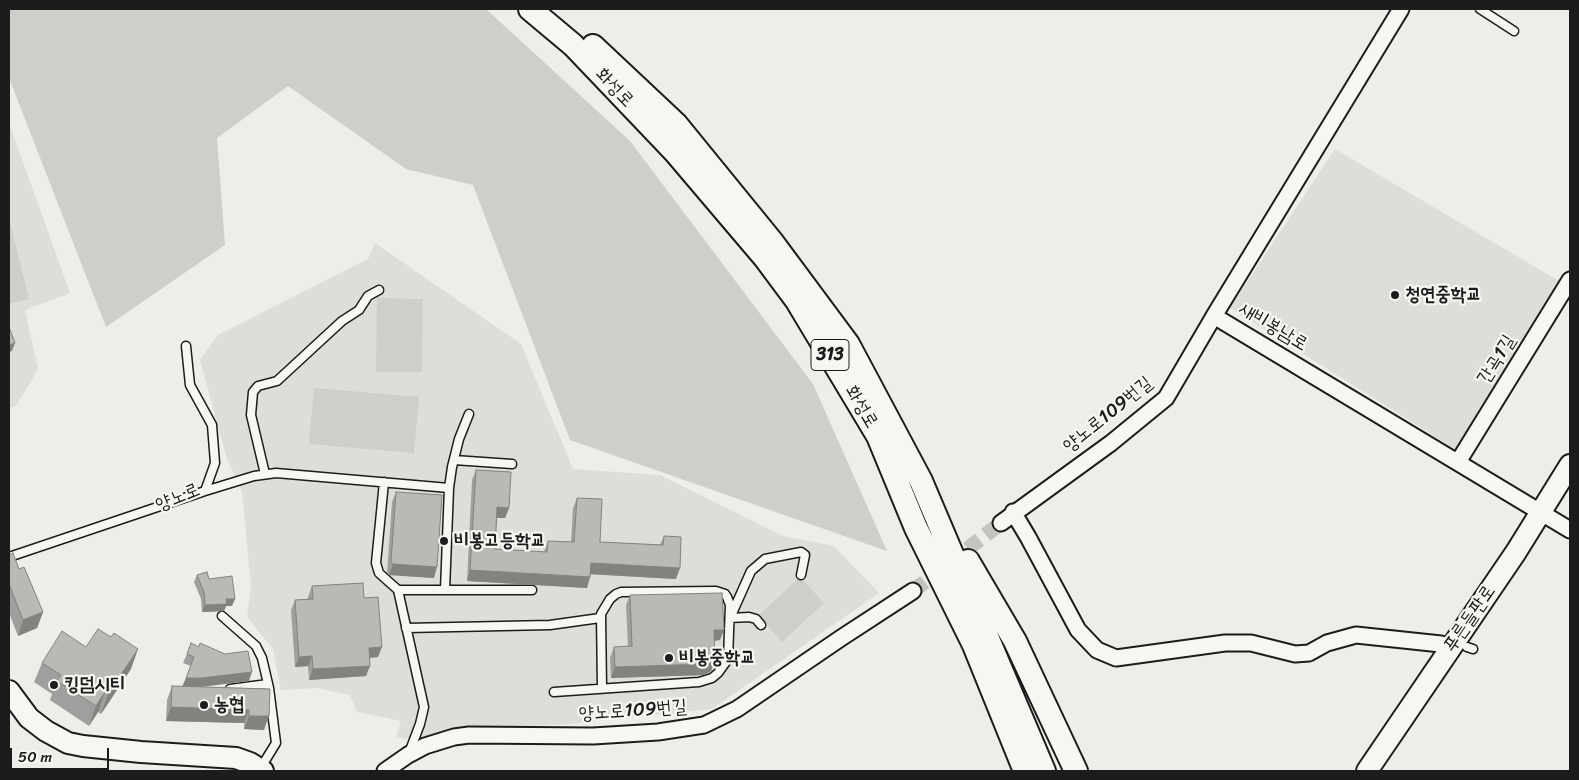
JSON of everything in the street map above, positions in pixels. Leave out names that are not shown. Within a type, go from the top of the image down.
[{"type":"main road","name":"화성로","points":[[530,9],[573,45],[675,152],[765,258],[797,301],[878,436],[916,528],[974,644],[1025,771]]},
{"type":"main road","name":"화성로","points":[[553,9],[676,124],[773,244],[848,344],[921,481],[1044,771]]},
{"type":"main road","name":"푸른들판로","points":[[1367,771],[1516,552],[1570,465]]},
{"type":"main road","name":"313","points":[[921,481],[1015,641],[1076,771]]},
{"type":"main road","points":[[9,691],[29,718],[46,732],[68,743],[141,752],[236,758],[262,770]]},
{"type":"street","name":"새비봉남로","points":[[1401,9],[1214,316],[1570,530]]},
{"type":"street","name":"간곡1길","points":[[1458,462],[1570,280]]},
{"type":"street","name":"양노로109번길","points":[[1001,523],[1013,512],[1111,443],[1166,398],[1214,316]]},
{"type":"street","points":[[1013,512],[1078,630],[1097,650],[1116,658],[1225,643],[1251,643],[1295,654],[1309,653],[1327,643],[1356,634],[1441,644]]},
{"type":"street","name":"양노로109번길","points":[[384,771],[408,755],[440,741],[469,735],[593,736],[658,732],[704,725],[737,709],[913,591]]},
{"type":"lane","points":[[1480,9],[1514,31]]},
{"type":"lane","points":[[265,474],[252,415],[253,392],[258,386],[277,381],[342,321],[359,310],[368,296],[379,290]]},
{"type":"lane","name":"양노로","points":[[9,557],[205,491],[215,463],[212,426],[190,385],[186,346]]},
{"type":"lane","points":[[445,590],[449,488],[459,439],[470,414]]},
{"type":"lane","points":[[454,460],[512,464]]},
{"type":"lane","points":[[205,491],[265,474],[276,473],[449,488]]},
{"type":"lane","points":[[384,482],[376,563],[379,573],[398,590],[424,707],[420,724],[408,755]]},
{"type":"lane","points":[[730,618],[751,571],[760,561],[770,557],[804,553],[805,559],[801,575]]},
{"type":"lane","points":[[398,590],[532,590]]},
{"type":"lane","points":[[554,692],[700,682],[712,678],[728,659],[730,601],[725,594],[716,591],[621,592],[610,599],[604,607],[600,618],[602,688]]},
{"type":"lane","points":[[222,616],[258,649],[262,658],[268,684],[276,744],[262,770]]},
{"type":"lane","points":[[730,618],[749,617],[761,625]]},
{"type":"lane","points":[[406,628],[550,625],[600,618]]},
{"type":"lane","points":[[220,691],[268,684]]},
{"type":"shaded area","points":[[9,9],[486,9],[630,141],[813,384],[887,551],[570,440],[473,185],[406,169],[288,86],[217,138],[225,245],[106,327],[9,78]]},
{"type":"shaded area","points":[[9,123],[70,293],[25,310],[38,369],[16,406],[9,408]]},
{"type":"shaded area","name":"청연중학교","points":[[1335,149],[1559,281],[1458,451],[1230,308]]},
{"type":"shaded area","points":[[9,219],[29,299],[9,304]]},
{"type":"shaded area","points":[[375,243],[521,344],[573,469],[660,475],[783,536],[834,546],[879,593],[712,709],[570,724],[455,730],[428,739],[396,738],[401,721],[357,712],[350,695],[317,688],[281,690],[273,649],[247,617],[251,588],[242,491],[227,459],[200,360],[218,335],[368,259]]},
{"type":"shaded area","points":[[377,298],[423,299],[422,372],[376,372]]},
{"type":"shaded area","points":[[314,388],[419,397],[414,453],[309,444]]},
{"type":"shaded area","points":[[800,577],[824,603],[782,642],[758,616]]},
{"type":"building","points":[[9,327],[15,343],[9,345]]},
{"type":"building","points":[[476,470],[511,472],[509,508],[497,507],[495,549],[547,552],[548,541],[574,542],[577,498],[602,499],[600,542],[663,545],[664,536],[681,537],[680,568],[591,563],[590,577],[470,570]]},
{"type":"building","points":[[396,492],[442,495],[437,567],[393,564],[391,562]]},
{"type":"building","points":[[13,553],[19,569],[24,567],[43,612],[23,620],[9,584],[9,555]]},
{"type":"building","points":[[207,572],[209,579],[232,576],[235,599],[226,599],[227,604],[205,605],[204,592],[197,575]]},
{"type":"building","points":[[363,583],[364,598],[378,597],[382,647],[369,648],[370,666],[313,669],[312,656],[299,657],[295,600],[313,599],[312,586]]},
{"type":"building","points":[[722,593],[724,630],[714,630],[715,661],[708,664],[615,667],[614,647],[632,646],[630,595]]},
{"type":"building","points":[[98,629],[111,637],[114,633],[138,649],[108,694],[105,692],[96,706],[57,681],[61,675],[42,663],[62,631],[86,647]]},
{"type":"building","points":[[191,643],[199,647],[200,643],[225,654],[248,651],[252,672],[186,678],[194,657],[187,654]]},
{"type":"building","points":[[172,686],[270,689],[269,716],[249,716],[249,710],[171,707]]},
{"type":"tunnel","points":[[913,591],[1001,523]]},
{"type":"place","name":"청연중학교","points":[[1395,295]]},
{"type":"place","name":"비봉고등학교","points":[[444,541]]},
{"type":"place","name":"비봉중학교","points":[[669,658]]},
{"type":"place","name":"킹덤시티","points":[[54,685]]},
{"type":"place","name":"농협","points":[[204,705]]}]
